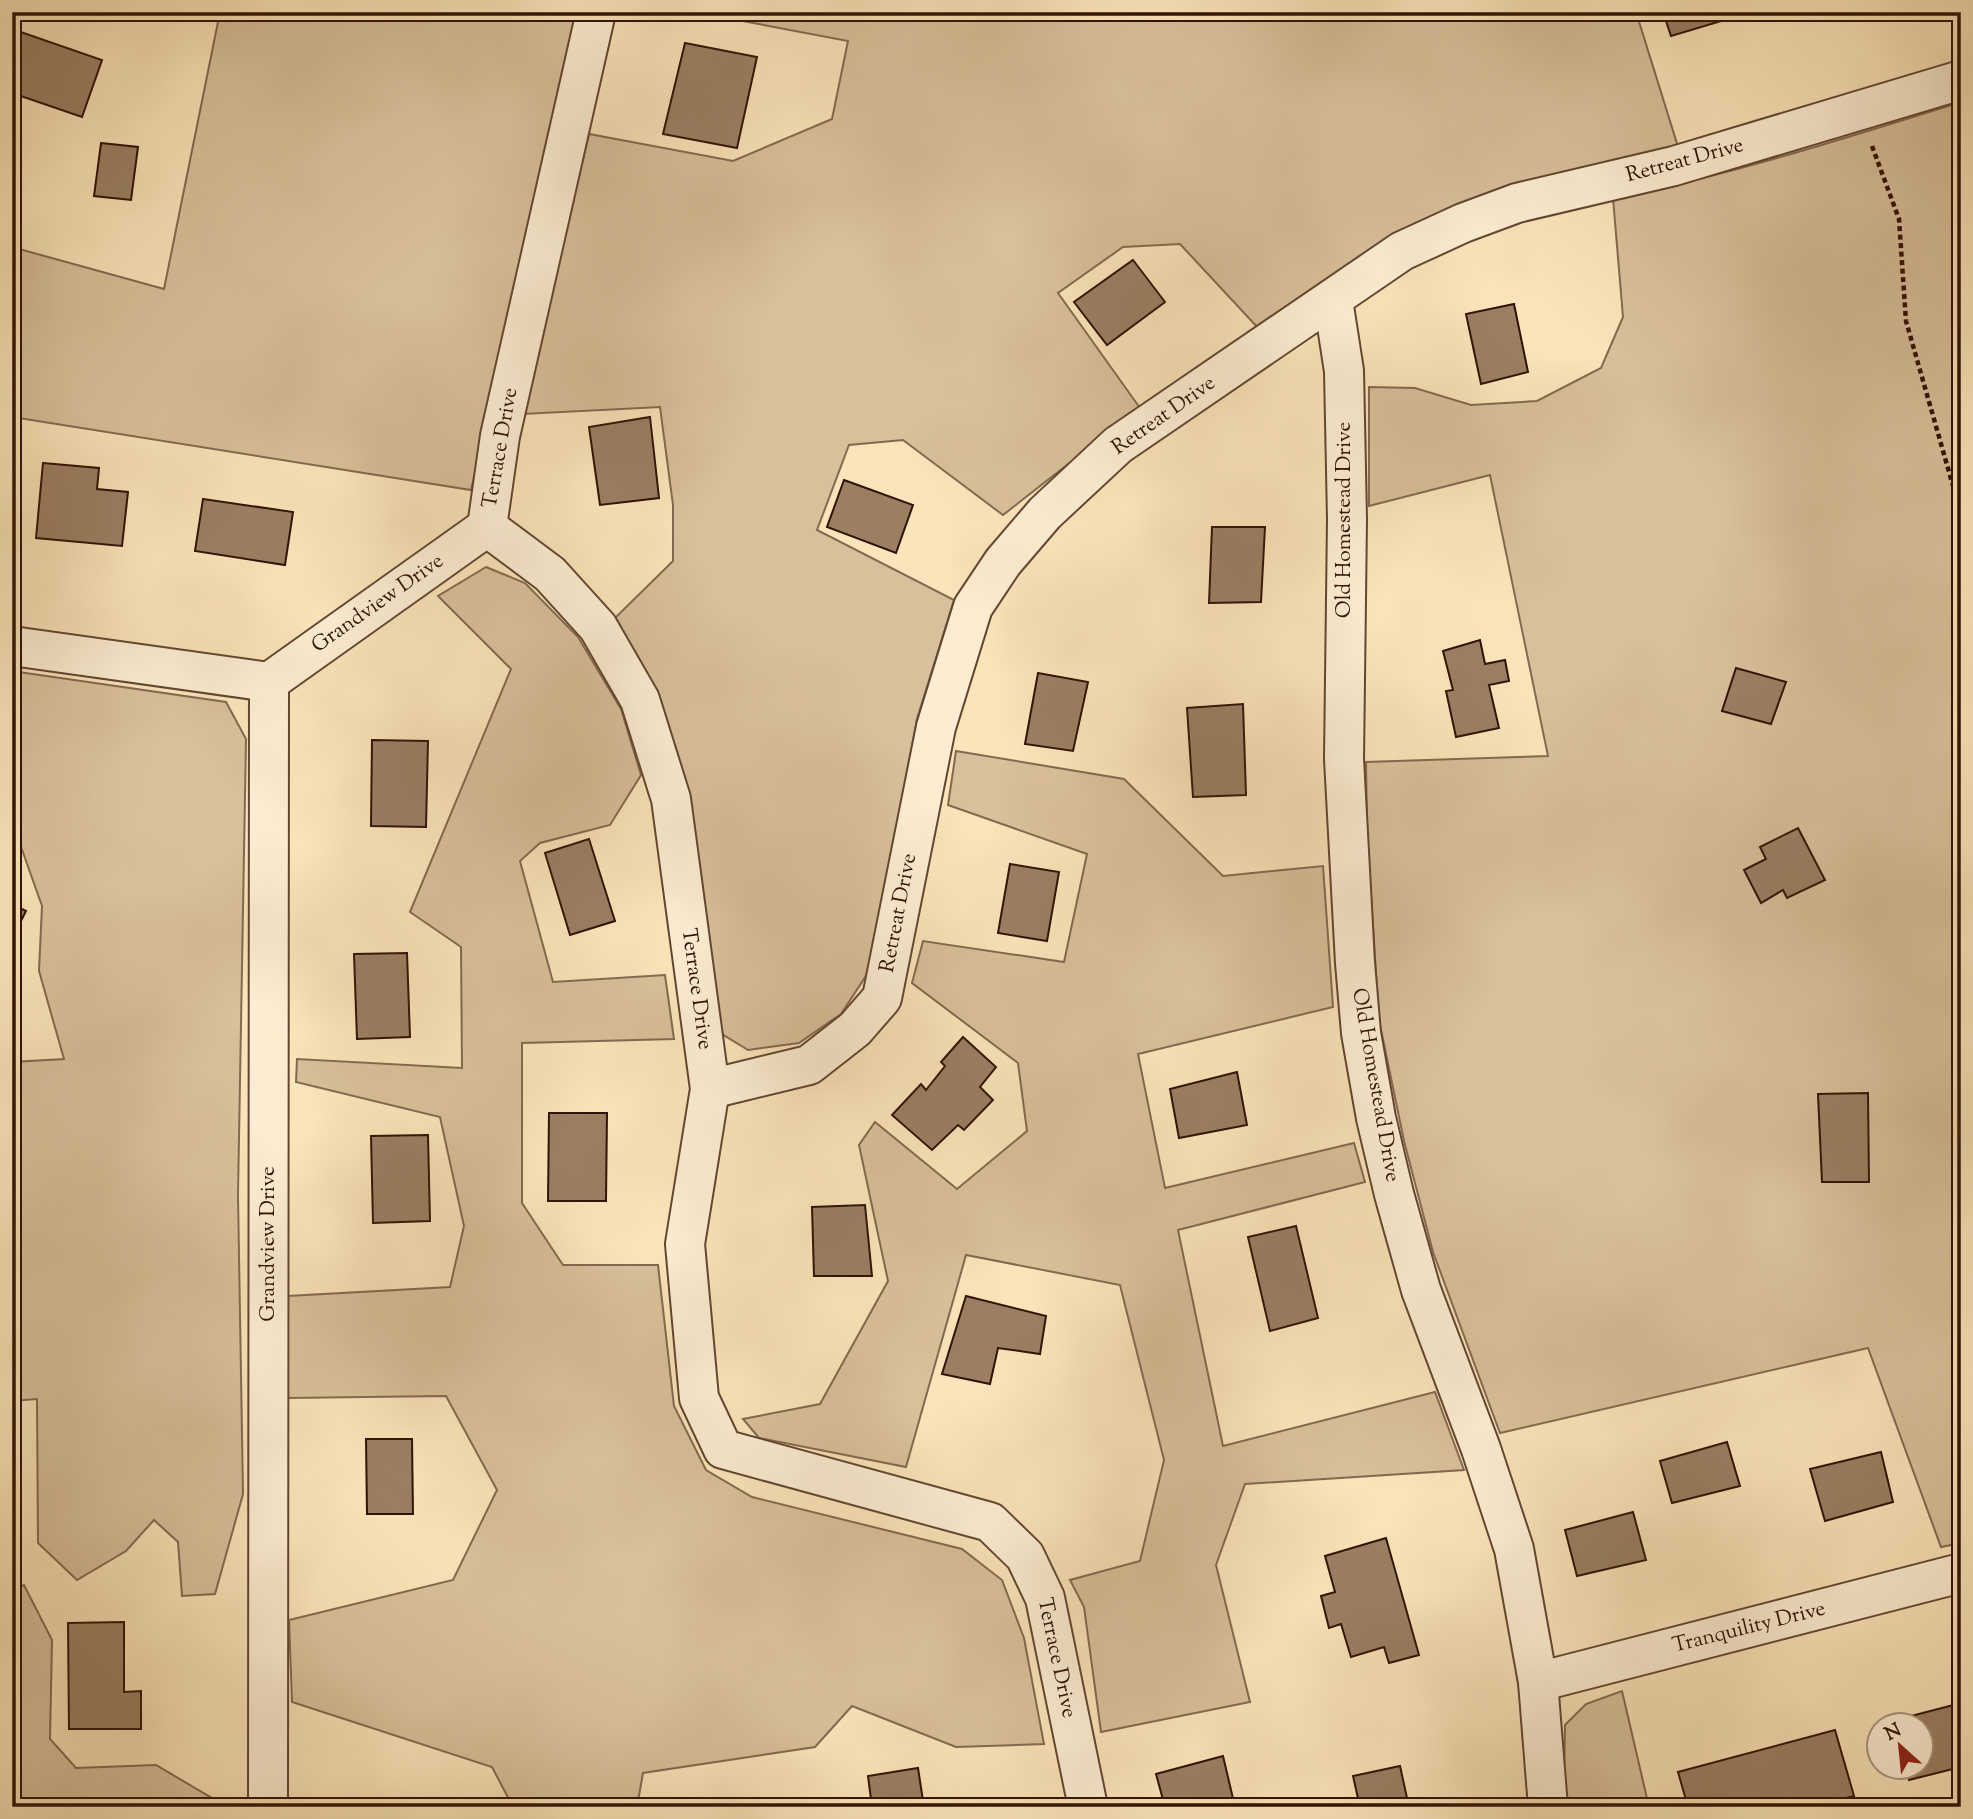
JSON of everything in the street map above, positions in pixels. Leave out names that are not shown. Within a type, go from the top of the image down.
[{"type":"street","name":"Terrace Drive","points":[[596,12],[499,436],[488,527],[550,574],[598,627],[640,700],[671,799],[710,1089],[685,1244],[698,1398],[723,1449],[990,1522],[1025,1556],[1045,1598],[1088,1807]]},
{"type":"street","name":"Retreat Drive","points":[[710,1089],[809,1065],[855,1029],[882,998],[936,727],[973,607],[1003,562],[1045,513],[1118,445],[1402,251],[1463,223],[1517,203],[1675,166],[1961,80]]},
{"type":"street","name":"Old Homestead Drive","points":[[1333,300],[1344,371],[1345,759],[1361,1033],[1376,1118],[1421,1290],[1482,1449],[1514,1549],[1538,1682],[1548,1807]]},
{"type":"street","name":"Grandview Drive","points":[[268,1807],[269,682],[488,527]]},
{"type":"street","points":[[12,646],[269,682]]},
{"type":"street","name":"Tranquility Drive","points":[[1538,1682],[1961,1573]]},
{"type":"path","points":[[1859,110],[1899,219],[1906,321],[1961,514]]},
{"type":"shaded area","points":[[220,12],[581,12],[471,490],[12,417],[12,247],[164,289]]},
{"type":"shaded area","points":[[695,12],[1636,12],[1679,150],[1259,329],[1180,244],[1123,247],[1058,293],[1140,408],[1003,515],[903,440],[849,445],[817,530],[954,600],[917,719],[871,968],[841,1014],[799,1043],[748,1050],[722,1034],[615,618],[673,561],[673,505],[660,407],[523,414],[589,134],[733,161],[832,119],[848,41]]},
{"type":"shaded area","points":[[1961,102],[1961,1543],[1941,1547],[1868,1348],[1500,1433],[1433,1252],[1404,1141],[1379,1020],[1367,832],[1366,762],[1548,756],[1490,475],[1369,506],[1369,387],[1415,388],[1471,405],[1537,401],[1601,368],[1623,317],[1613,198],[1745,167]]},
{"type":"shaded area","points":[[486,567],[525,583],[578,637],[621,709],[641,775],[610,825],[540,843],[520,861],[553,982],[665,975],[674,1039],[522,1043],[522,1203],[563,1265],[658,1265],[674,1406],[706,1470],[752,1497],[962,1549],[1002,1580],[1024,1638],[1044,1744],[956,1747],[852,1706],[815,1747],[643,1773],[637,1807],[513,1807],[492,1767],[292,1702],[289,1620],[453,1580],[497,1490],[446,1396],[286,1398],[288,1296],[450,1287],[464,1226],[440,1117],[296,1082],[297,1059],[462,1068],[461,947],[410,912],[511,669],[438,596]]},
{"type":"shaded area","points":[[12,671],[226,702],[246,739],[238,1195],[243,1494],[215,1594],[182,1596],[178,1542],[154,1520],[126,1551],[77,1580],[38,1543],[37,1399],[12,1401],[12,1062],[64,1059],[39,971],[42,906],[20,844],[12,838]]},
{"type":"shaded area","points":[[956,751],[1124,779],[1223,876],[1323,866],[1333,1007],[1138,1054],[1165,1188],[1354,1143],[1365,1182],[1178,1230],[1223,1446],[1435,1392],[1464,1470],[1245,1484],[1216,1565],[1250,1702],[1101,1732],[1084,1607],[1070,1580],[1140,1561],[1164,1460],[1120,1285],[966,1255],[906,1467],[759,1438],[743,1419],[820,1404],[888,1281],[859,1145],[875,1122],[957,1189],[1027,1131],[1018,1063],[912,983],[923,941],[1064,962],[1087,854],[948,805]]},
{"type":"shaded area","points":[[24,1585],[52,1640],[50,1739],[76,1768],[156,1765],[217,1801],[205,1807],[12,1807],[12,1591]]},
{"type":"shaded area","points":[[1622,1691],[1649,1807],[1569,1807],[1564,1782],[1565,1725],[1586,1704]]},
{"type":"building","points":[[1663,12],[1744,12],[1745,14],[1671,36]]},
{"type":"building","points":[[12,29],[102,60],[82,117],[12,93]]},
{"type":"building","points":[[685,43],[757,57],[737,148],[663,134]]},
{"type":"building","points":[[101,143],[138,147],[131,200],[94,196]]},
{"type":"building","points":[[1133,260],[1165,302],[1107,345],[1074,302]]},
{"type":"building","points":[[1514,304],[1528,372],[1481,384],[1466,314]]},
{"type":"building","points":[[650,417],[659,498],[600,505],[589,427]]},
{"type":"building","points":[[43,463],[99,468],[97,489],[128,492],[122,546],[36,538]]},
{"type":"building","points":[[844,480],[913,505],[896,553],[827,527]]},
{"type":"building","points":[[203,499],[293,512],[285,565],[195,551]]},
{"type":"building","points":[[1212,527],[1265,527],[1261,602],[1209,603]]},
{"type":"building","points":[[1480,640],[1485,664],[1505,660],[1509,681],[1489,685],[1499,728],[1456,737],[1446,691],[1453,690],[1443,651]]},
{"type":"building","points":[[1736,668],[1786,682],[1771,724],[1722,711]]},
{"type":"building","points":[[1038,673],[1088,682],[1073,751],[1025,744]]},
{"type":"building","points":[[1243,704],[1246,795],[1193,797],[1187,708]]},
{"type":"building","points":[[372,740],[428,741],[426,827],[371,826]]},
{"type":"building","points":[[1798,828],[1825,880],[1787,898],[1783,890],[1761,903],[1744,870],[1766,859],[1760,847]]},
{"type":"building","points":[[589,839],[615,921],[570,935],[545,853]]},
{"type":"building","points":[[1010,864],[1059,872],[1047,941],[998,933]]},
{"type":"building","points":[[12,904],[26,911],[12,939]]},
{"type":"building","points":[[407,953],[410,1037],[357,1039],[354,954]]},
{"type":"building","points":[[963,1037],[996,1067],[980,1087],[993,1100],[964,1130],[958,1125],[932,1150],[892,1115],[921,1084],[926,1090],[945,1066],[941,1062]]},
{"type":"building","points":[[1237,1072],[1247,1125],[1179,1138],[1170,1089]]},
{"type":"building","points":[[1868,1093],[1869,1182],[1822,1182],[1818,1094]]},
{"type":"building","points":[[549,1113],[607,1113],[606,1201],[548,1201]]},
{"type":"building","points":[[428,1135],[430,1221],[373,1223],[371,1136]]},
{"type":"building","points":[[865,1205],[872,1276],[814,1276],[812,1207]]},
{"type":"building","points":[[1296,1226],[1318,1318],[1270,1331],[1248,1237]]},
{"type":"building","points":[[966,1296],[1046,1316],[1040,1354],[998,1348],[990,1384],[942,1374]]},
{"type":"building","points":[[366,1439],[412,1439],[413,1514],[367,1514]]},
{"type":"building","points":[[1727,1442],[1740,1486],[1672,1503],[1660,1461]]},
{"type":"building","points":[[1881,1452],[1893,1502],[1825,1521],[1810,1469]]},
{"type":"building","points":[[1633,1512],[1646,1560],[1577,1576],[1565,1530]]},
{"type":"building","points":[[1386,1538],[1419,1655],[1389,1663],[1384,1647],[1351,1657],[1341,1624],[1329,1628],[1321,1596],[1335,1592],[1325,1556]]},
{"type":"building","points":[[124,1622],[124,1692],[141,1691],[141,1729],[69,1729],[68,1623]]},
{"type":"building","points":[[1961,1703],[1961,1767],[1934,1774],[1934,1710]]},
{"type":"building","points":[[1835,1730],[1854,1796],[1812,1807],[1688,1807],[1678,1772]]},
{"type":"building","points":[[1223,1756],[1235,1807],[1165,1807],[1156,1774]]},
{"type":"building","points":[[1400,1766],[1409,1807],[1360,1807],[1353,1776]]},
{"type":"building","points":[[918,1768],[924,1807],[872,1807],[868,1776]]}]
